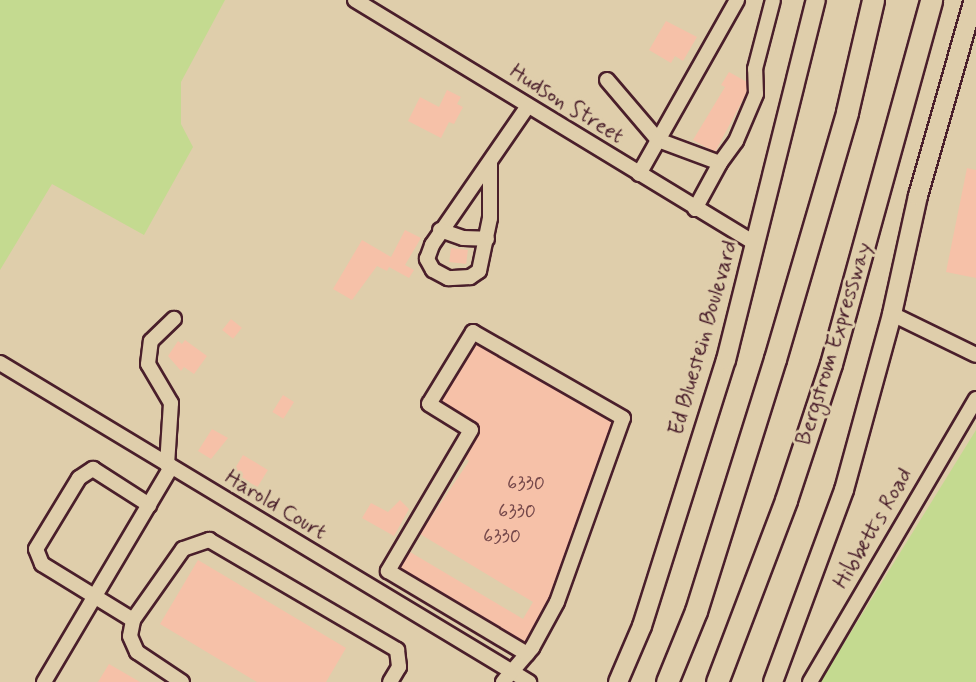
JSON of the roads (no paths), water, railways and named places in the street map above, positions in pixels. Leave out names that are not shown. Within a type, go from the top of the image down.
[{"type":"highway","points":[[667,682],[696,611],[775,358],[847,112],[873,0]]},
{"type":"highway","name":"Bergstrom Expressway","points":[[717,682],[782,511],[831,364],[932,0]]},
{"type":"main road","name":"Ed Bluestein Boulevard","points":[[618,682],[642,626],[722,371],[816,0]]},
{"type":"main road","points":[[773,682],[844,490],[892,314],[918,196],[972,21],[974,0]]},
{"type":"street","name":"Hudson Street","points":[[355,0],[695,209],[756,244]]},
{"type":"street","points":[[639,174],[737,0]]},
{"type":"street","points":[[695,209],[720,163],[736,141],[756,94],[755,69],[773,0]]},
{"type":"street","points":[[607,80],[658,140],[720,163]]},
{"type":"street","points":[[490,163],[488,239],[479,271],[470,277],[448,278],[433,270],[427,259],[440,230],[490,163],[528,106]]},
{"type":"street","points":[[440,230],[463,238],[488,239]]},
{"type":"street","points":[[892,314],[976,353]]},
{"type":"street","points":[[44,682],[149,505],[169,466],[171,403],[148,364],[151,341],[174,320]]},
{"type":"street","points":[[506,677],[527,654],[557,602],[589,523],[623,418],[473,332],[429,404],[471,429],[388,571],[527,654]]},
{"type":"street","name":"Harold Court","points":[[0,363],[506,677],[530,682]]},
{"type":"street","name":"Hibbetts Road","points":[[810,682],[976,399]]},
{"type":"street","points":[[133,620],[42,564],[36,549],[79,478],[93,469],[149,505]]},
{"type":"street","points":[[182,682],[137,652],[130,636],[133,620],[183,549],[209,540],[398,650],[399,667],[390,682]]}]
